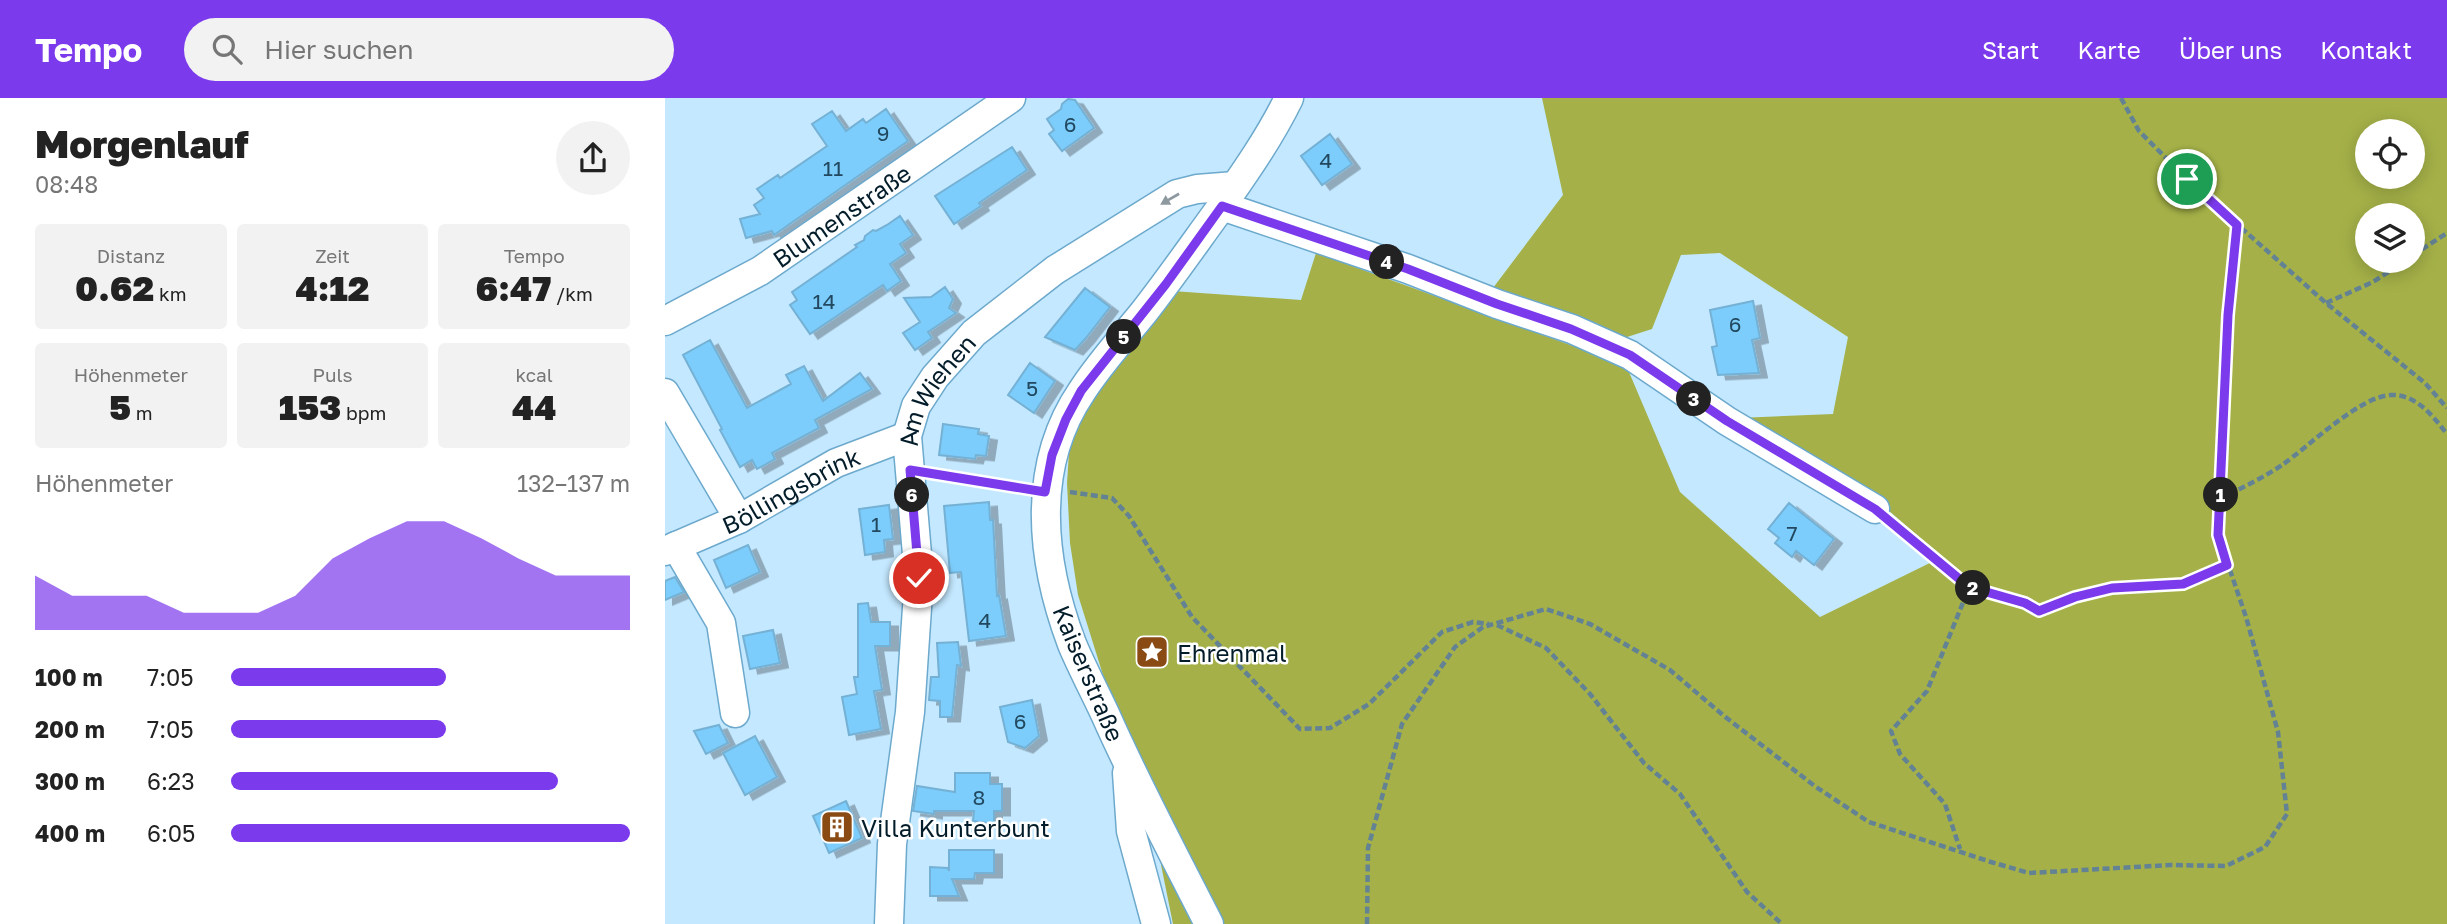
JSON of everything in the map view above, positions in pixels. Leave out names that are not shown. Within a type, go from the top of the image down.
[{"type":"street","name":"Blumenstraße","points":[[665,321],[760,271],[1011,98]]},
{"type":"street","name":"Kaiserstraße","points":[[1209,924],[1126,761],[1073,645],[1055,591],[1047,541],[1045,492],[1052,455],[1066,419],[1081,391],[1166,284],[1256,158],[1289,98]]},
{"type":"street","name":"Am Wiehen","points":[[889,924],[892,844],[910,712],[919,578],[907,436],[916,406],[935,377],[974,333],[1055,270],[1177,194],[1197,189],[1229,196]]},
{"type":"street","points":[[1229,196],[1497,304],[1571,329],[1630,355],[1727,421],[1875,509]]},
{"type":"street","points":[[665,393],[739,519]]},
{"type":"street","name":"Böllingsbrink","points":[[735,713],[721,623],[670,549],[739,519],[836,463],[907,436]]},
{"type":"street","points":[[1126,761],[1131,831],[1156,924]]},
{"type":"path","points":[[2121,98],[2139,131],[2237,225],[2326,303],[2425,383],[2447,408]]},
{"type":"path","points":[[1367,924],[1367,848],[1402,724],[1455,647],[1483,627],[1546,609],[1590,624],[1670,670],[1816,788],[1869,822],[2029,873],[2171,865],[2226,866],[2265,847],[2287,814],[2278,732],[2246,617],[2218,535],[2228,315],[2237,225]]},
{"type":"path","points":[[2425,247],[2447,233]]},
{"type":"path","points":[[2326,303],[2387,273]]},
{"type":"path","points":[[2220,499],[2280,466],[2359,407],[2380,397],[2402,396],[2414,401],[2434,418],[2447,434]]},
{"type":"path","points":[[910,470],[1045,492],[1112,498],[1129,516],[1192,617],[1300,729],[1330,728],[1369,704],[1441,632],[1473,622],[1495,625],[1546,649],[1590,694],[1644,763],[1680,794],[1747,892],[1782,924]]},
{"type":"path","points":[[1875,509],[1969,587],[2025,603],[2039,611],[2075,597],[2112,588],[2183,584],[2227,565]]},
{"type":"path","points":[[1960,850],[1945,804],[1900,754],[1891,731],[1927,691],[1969,587]]},
{"type":"green space","points":[[1542,98],[2447,98],[2447,924],[1173,924],[1139,756],[1108,691],[1078,595],[1070,543],[1067,483],[1069,452],[1077,423],[1091,399],[1172,291],[1301,300],[1316,253],[1626,365],[1680,492],[1820,617],[1942,557],[1880,503],[1738,418],[1833,414],[1848,337],[1720,253],[1681,255],[1652,329],[1624,338],[1493,288],[1563,195]]},
{"type":"building","points":[[1068,99],[1075,100],[1094,128],[1062,151],[1049,134],[1054,130],[1047,119],[1061,109]]},
{"type":"building","points":[[886,109],[908,141],[774,235],[772,231],[746,238],[740,219],[760,214],[754,205],[764,198],[757,189],[778,175],[780,178],[827,146],[812,124],[832,111],[846,131],[863,119],[866,123]]},
{"type":"building","points":[[1330,134],[1352,164],[1322,185],[1301,156]]},
{"type":"building","points":[[1012,147],[1027,170],[954,224],[935,196]]},
{"type":"building","points":[[900,216],[913,235],[900,244],[906,253],[890,264],[901,281],[887,291],[883,285],[810,334],[790,305],[797,300],[792,292],[857,247],[855,245],[873,230],[876,231]]},
{"type":"building","points":[[945,287],[953,299],[949,308],[956,313],[928,332],[932,338],[915,350],[903,333],[920,322],[904,298],[931,297]]},
{"type":"building","points":[[1085,288],[1110,307],[1086,338],[1075,350],[1045,337]]},
{"type":"building","points":[[1753,301],[1760,338],[1752,340],[1759,373],[1718,375],[1712,347],[1717,346],[1710,310]]},
{"type":"building","points":[[710,340],[747,408],[791,384],[786,375],[804,366],[823,401],[860,373],[872,389],[815,420],[819,428],[772,453],[775,459],[757,469],[752,460],[740,467],[683,355]]},
{"type":"building","points":[[1030,363],[1055,381],[1034,413],[1008,395]]},
{"type":"building","points":[[943,424],[979,429],[978,434],[989,436],[986,456],[976,455],[975,459],[939,455]]},
{"type":"building","points":[[989,502],[990,520],[993,520],[997,596],[999,595],[1006,636],[969,641],[961,572],[950,573],[944,506]]},
{"type":"building","points":[[1789,503],[1834,539],[1814,565],[1796,551],[1792,557],[1775,543],[1779,538],[1768,529]]},
{"type":"building","points":[[889,505],[893,539],[884,540],[885,552],[865,555],[859,509]]},
{"type":"building","points":[[748,545],[760,572],[726,588],[714,560]]},
{"type":"building","points":[[675,577],[684,592],[665,600],[665,581]]},
{"type":"building","points":[[868,603],[871,622],[890,622],[890,646],[875,646],[882,690],[874,691],[881,729],[849,735],[842,697],[857,694],[854,677],[858,677],[858,604]]},
{"type":"building","points":[[773,630],[780,663],[750,669],[743,636]]},
{"type":"building","points":[[958,642],[961,666],[957,665],[952,717],[940,717],[940,701],[929,700],[931,677],[939,677],[937,643]]},
{"type":"building","points":[[1032,700],[1039,736],[1025,748],[1008,742],[1000,707]]},
{"type":"building","points":[[719,725],[728,743],[706,754],[694,731]]},
{"type":"building","points":[[755,736],[777,777],[745,795],[723,753]]},
{"type":"building","points":[[955,773],[990,773],[990,784],[1002,784],[1002,811],[994,811],[994,824],[973,821],[974,811],[934,811],[934,814],[913,811],[917,786],[955,792]]},
{"type":"building","name":"Villa Kunterbunt","points":[[846,801],[862,838],[829,853],[813,816]]},
{"type":"building","points":[[949,850],[994,850],[994,873],[975,873],[974,879],[952,879],[959,896],[930,896],[930,867],[948,868],[949,871]]},
{"type":"place","name":"Ehrenmal","points":[[1152,652]]},
{"type":"place","name":"Villa Kunterbunt","points":[[837,827]]},
{"type":"route","points":[[919,578],[910,470],[1045,492],[1052,455],[1066,419],[1081,391],[1166,284],[1222,206],[1408,269],[1497,304],[1571,329],[1630,355],[1727,421],[1875,509],[1969,587],[2025,603],[2039,611],[2075,597],[2112,588],[2183,584],[2227,565],[2218,535],[2227,385],[2228,315],[2237,225],[2187,179]]}]
